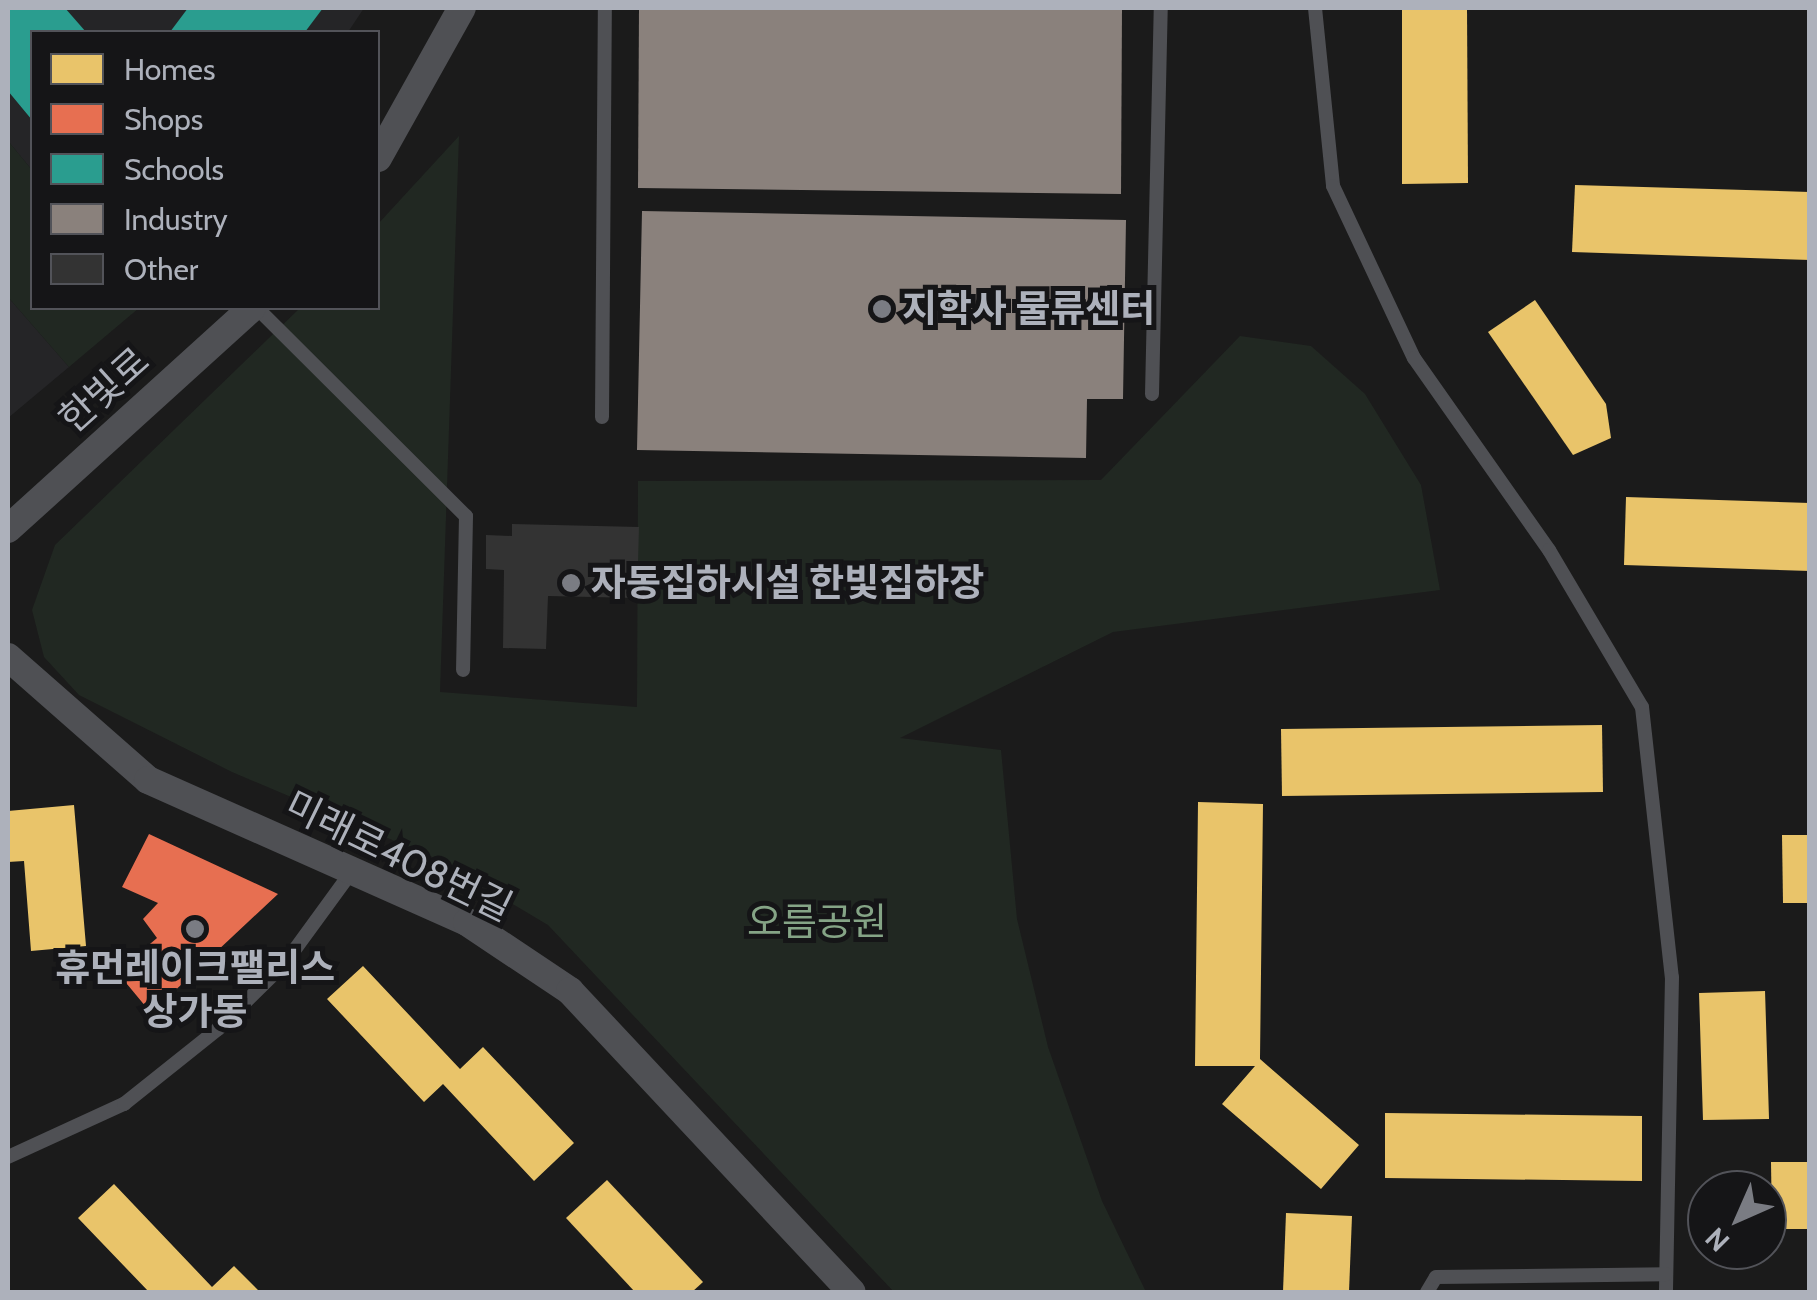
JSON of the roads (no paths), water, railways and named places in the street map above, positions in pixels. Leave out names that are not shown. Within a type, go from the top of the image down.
[{"type":"street","points":[[380,154],[462,8]]},
{"type":"street","name":"한빛로","points":[[8,529],[252,310]]},
{"type":"street","name":"미래로408번길","points":[[8,658],[148,780],[467,922],[570,992],[852,1292]]},
{"type":"lane","points":[[602,417],[605,8]]},
{"type":"lane","points":[[1152,394],[1161,8]]},
{"type":"lane","points":[[1315,8],[1332,186],[1414,358],[1549,550],[1642,707],[1672,977],[1666,1292]]},
{"type":"lane","points":[[256,310],[466,516],[464,670]]},
{"type":"lane","points":[[8,1157],[124,1104],[218,1029],[285,962],[352,871]]},
{"type":"lane","points":[[1426,1292],[1436,1277],[1666,1274]]},
{"type":"place","name":"지학사 물류센터","points":[[882,309]]},
{"type":"place","name":"자동집하시설 한빛집하장","points":[[571,583]]},
{"type":"place","name":"휴먼레이크팰리스 상가동","points":[[195,929]]},
{"type":"park label","name":"오름공원","points":[[817,922]]}]
